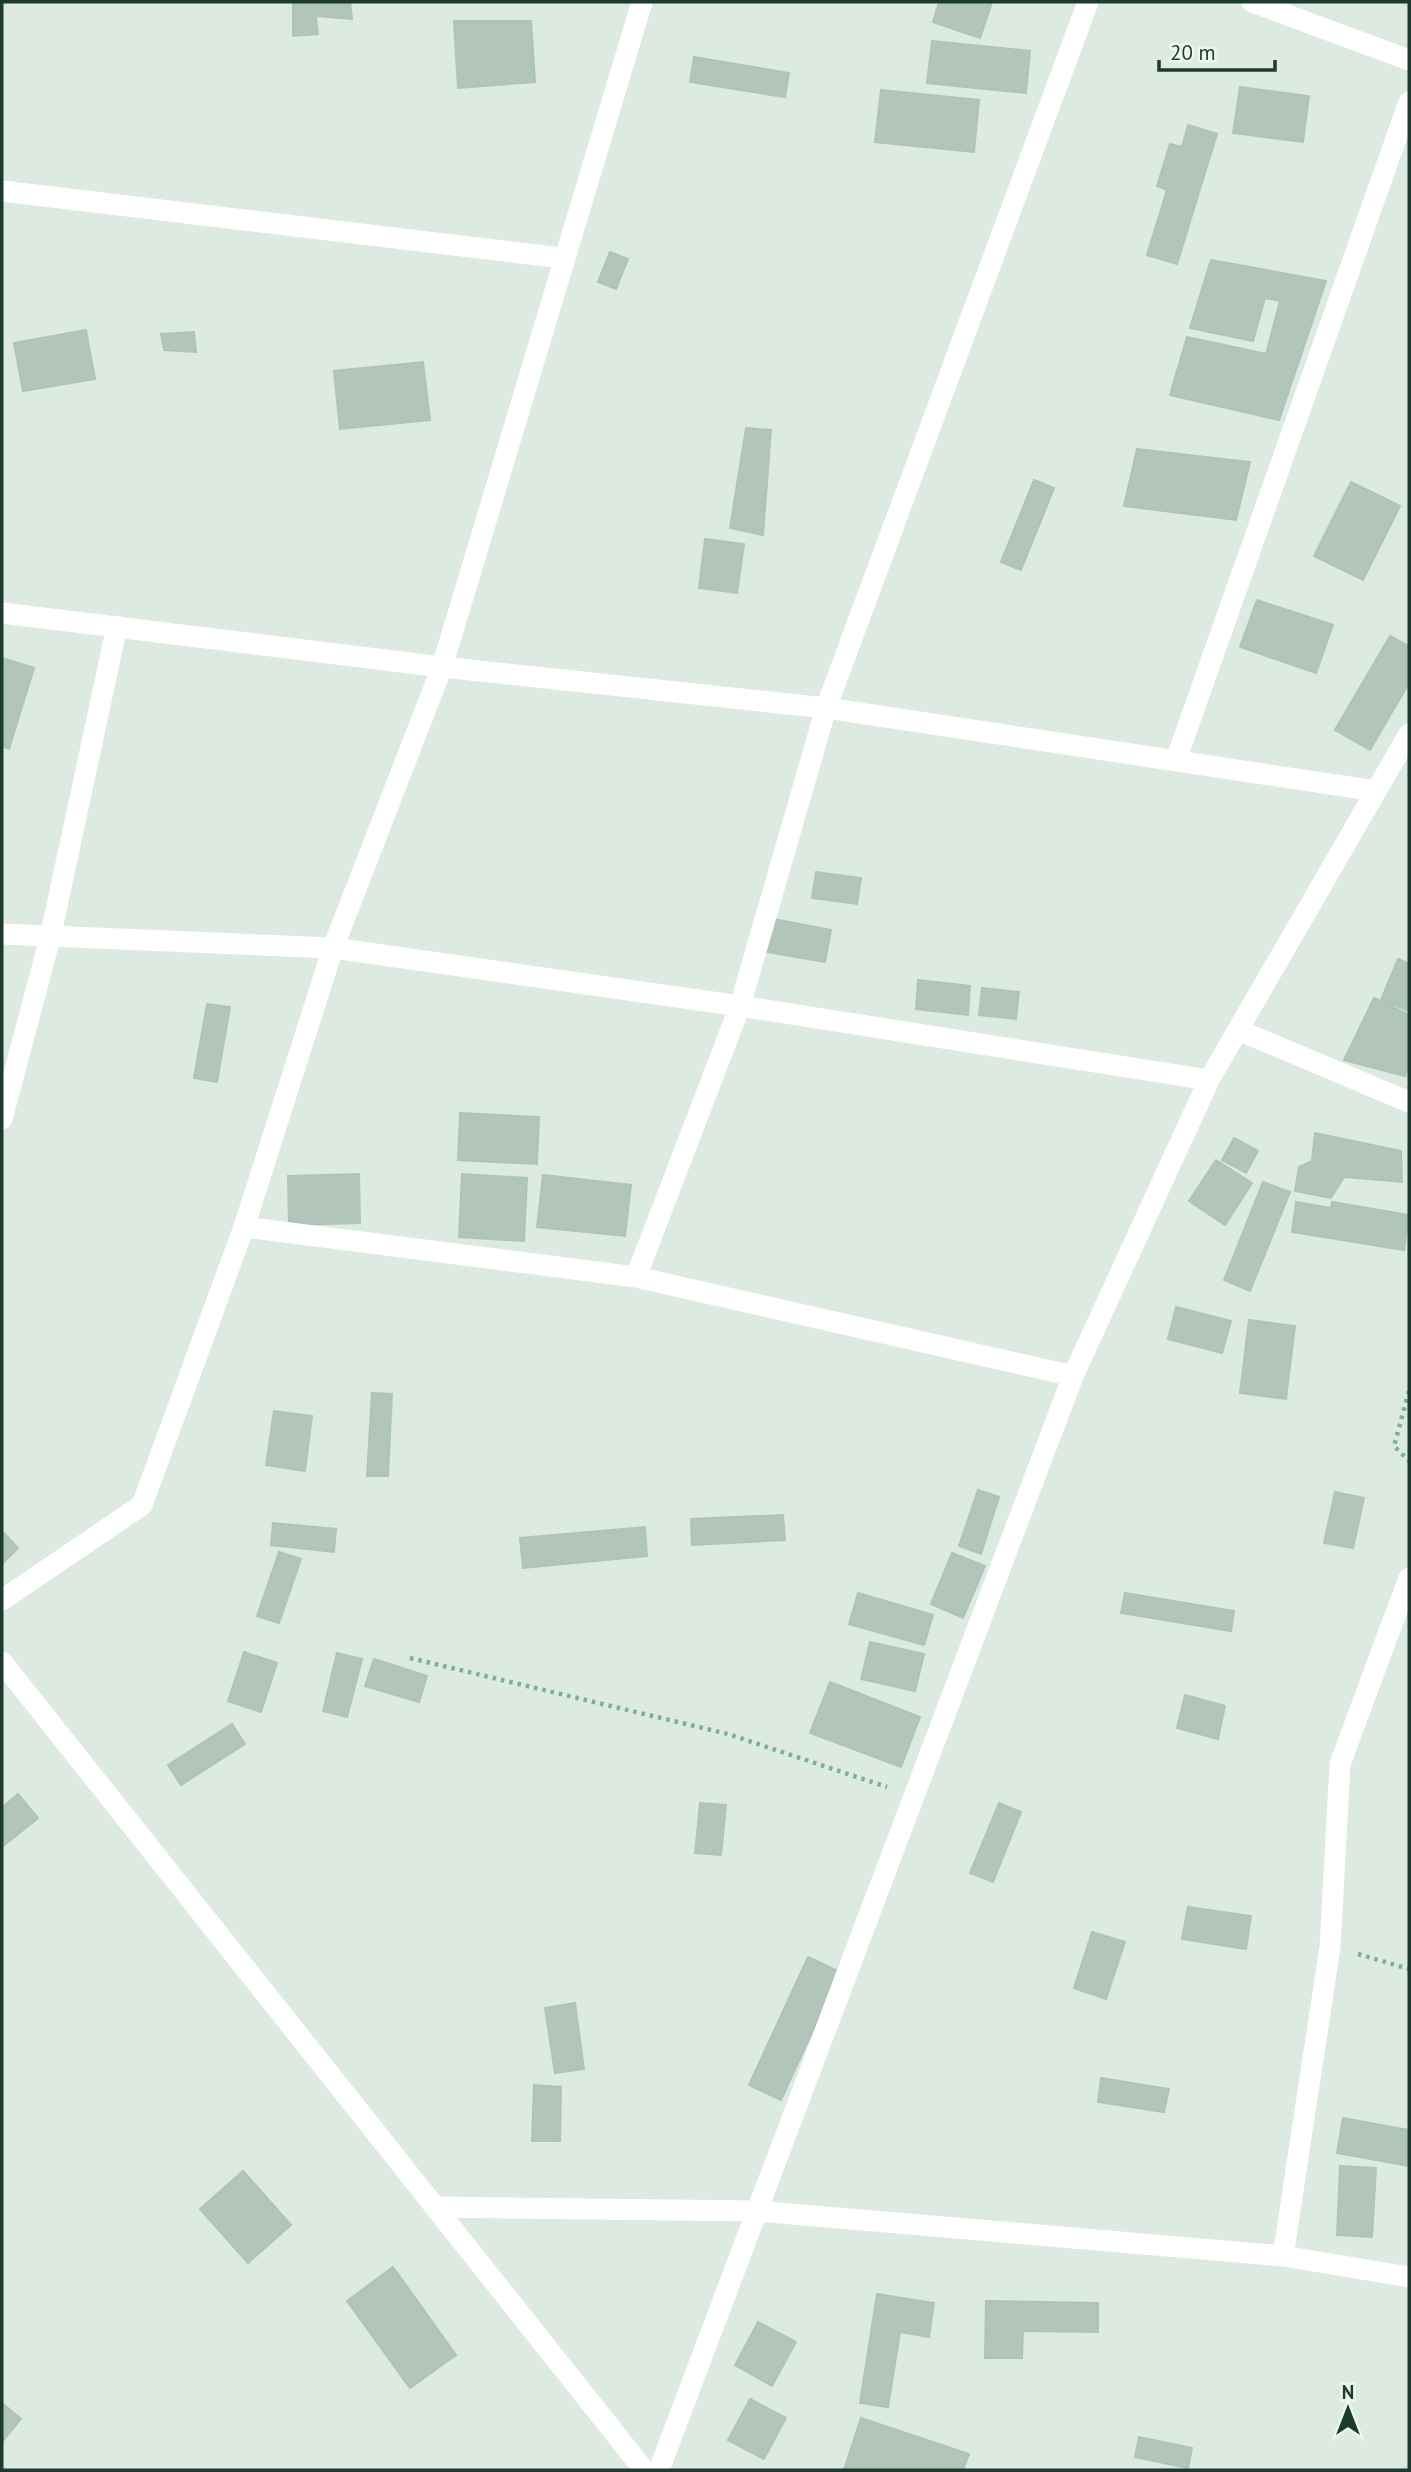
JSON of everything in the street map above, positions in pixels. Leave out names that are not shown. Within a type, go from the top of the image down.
[{"type":"street","points":[[2,1600],[142,1505],[244,1227],[333,948],[442,667],[562,258],[642,2]]},
{"type":"street","points":[[636,1277],[740,1006],[826,708],[1088,2]]},
{"type":"street","points":[[1252,2],[1409,60]]},
{"type":"street","points":[[1176,760],[1409,102]]},
{"type":"street","points":[[2,191],[562,258]]},
{"type":"street","points":[[2,613],[442,667],[826,708],[1376,791]]},
{"type":"street","points":[[2,1119],[51,938],[117,626]]},
{"type":"street","points":[[659,2470],[1073,1376],[1209,1080],[1409,734]]},
{"type":"street","points":[[2,934],[333,948],[740,1006],[1209,1080]]},
{"type":"street","points":[[1238,1030],[1409,1102]]},
{"type":"street","points":[[244,1227],[636,1277],[1073,1376]]},
{"type":"street","points":[[1283,2256],[1330,1947],[1340,1764],[1409,1578]]},
{"type":"street","points":[[2,1662],[643,2470]]},
{"type":"street","points":[[435,2207],[757,2211],[1283,2256],[1409,2277]]},
{"type":"path","points":[[1409,1391],[1394,1446],[1409,1461]]},
{"type":"path","points":[[410,1658],[728,1734],[914,1796]]},
{"type":"path","points":[[1330,1947],[1409,1969]]},
{"type":"building","points":[[293,2],[350,2],[352,19],[316,16],[318,34],[293,36]]},
{"type":"building","points":[[939,2],[992,2],[980,38],[933,22]]},
{"type":"building","points":[[454,21],[531,21],[535,82],[458,88]]},
{"type":"building","points":[[932,41],[1030,51],[1026,93],[927,83]]},
{"type":"building","points":[[694,57],[789,73],[785,97],[690,82]]},
{"type":"building","points":[[1240,87],[1309,96],[1303,142],[1233,133]]},
{"type":"building","points":[[881,90],[979,100],[974,152],[875,142]]},
{"type":"building","points":[[1188,125],[1217,134],[1177,264],[1147,255],[1167,190],[1157,186],[1170,144],[1182,147]]},
{"type":"building","points":[[610,252],[628,259],[616,289],[598,282]]},
{"type":"building","points":[[1211,260],[1326,281],[1279,420],[1170,395],[1187,337],[1266,354],[1280,301],[1265,298],[1253,341],[1190,328]]},
{"type":"building","points":[[86,330],[95,379],[23,391],[14,343]]},
{"type":"building","points":[[194,332],[196,352],[164,350],[161,334]]},
{"type":"building","points":[[423,362],[430,420],[340,429],[334,371]]},
{"type":"building","points":[[746,428],[771,430],[763,535],[730,528]]},
{"type":"building","points":[[1137,449],[1250,462],[1236,520],[1124,506]]},
{"type":"building","points":[[1034,480],[1054,488],[1021,570],[1001,562]]},
{"type":"building","points":[[1351,482],[1400,506],[1363,580],[1314,556]]},
{"type":"building","points":[[705,539],[744,544],[737,593],[699,588]]},
{"type":"building","points":[[1257,600],[1333,625],[1316,673],[1240,647]]},
{"type":"building","points":[[1390,636],[1409,646],[1409,683],[1370,750],[1335,730]]},
{"type":"building","points":[[2,658],[34,668],[9,749],[2,746]]},
{"type":"building","points":[[816,872],[861,878],[857,904],[812,898]]},
{"type":"building","points":[[774,919],[831,930],[825,962],[767,952]]},
{"type":"building","points":[[1398,959],[1409,964],[1409,1011],[1381,1000]]},
{"type":"building","points":[[918,980],[970,986],[968,1015],[916,1009]]},
{"type":"building","points":[[982,988],[1019,992],[1016,1019],[979,1015]]},
{"type":"building","points":[[1374,998],[1409,1015],[1409,1066],[1405,1076],[1344,1060]]},
{"type":"building","points":[[207,1004],[230,1007],[217,1082],[194,1078]]},
{"type":"building","points":[[460,1113],[539,1117],[537,1164],[458,1160]]},
{"type":"building","points":[[1315,1133],[1401,1151],[1402,1182],[1344,1177],[1331,1198],[1295,1191],[1299,1167],[1312,1161]]},
{"type":"building","points":[[1234,1138],[1258,1151],[1246,1173],[1222,1160]]},
{"type":"building","points":[[1216,1160],[1252,1183],[1225,1225],[1189,1201]]},
{"type":"building","points":[[359,1174],[360,1223],[289,1225],[288,1176]]},
{"type":"building","points":[[462,1174],[527,1178],[524,1241],[459,1237]]},
{"type":"building","points":[[543,1175],[631,1185],[625,1236],[537,1227]]},
{"type":"building","points":[[1263,1182],[1290,1192],[1250,1291],[1224,1280]]},
{"type":"building","points":[[1296,1202],[1331,1208],[1332,1202],[1409,1215],[1404,1250],[1292,1232]]},
{"type":"building","points":[[1176,1307],[1231,1321],[1222,1353],[1168,1339]]},
{"type":"building","points":[[1249,1320],[1295,1326],[1286,1399],[1240,1393]]},
{"type":"building","points":[[372,1393],[392,1394],[388,1476],[367,1476]]},
{"type":"building","points":[[274,1411],[312,1416],[305,1471],[266,1465]]},
{"type":"building","points":[[978,1490],[999,1497],[981,1554],[959,1546]]},
{"type":"building","points":[[1335,1492],[1364,1498],[1353,1548],[1324,1543]]},
{"type":"building","points":[[783,1515],[785,1540],[692,1545],[691,1519]]},
{"type":"building","points":[[273,1523],[336,1529],[334,1552],[271,1545]]},
{"type":"building","points":[[645,1527],[647,1556],[523,1568],[520,1538]]},
{"type":"building","points":[[2,1531],[18,1548],[2,1564]]},
{"type":"building","points":[[279,1552],[301,1559],[279,1623],[257,1616]]},
{"type":"building","points":[[952,1553],[985,1566],[963,1618],[931,1604]]},
{"type":"building","points":[[858,1593],[933,1615],[924,1645],[849,1624]]},
{"type":"building","points":[[1125,1593],[1234,1611],[1231,1631],[1121,1613]]},
{"type":"building","points":[[870,1642],[924,1654],[915,1691],[861,1679]]},
{"type":"building","points":[[244,1652],[277,1663],[261,1712],[228,1701]]},
{"type":"building","points":[[337,1653],[362,1659],[347,1717],[323,1711]]},
{"type":"building","points":[[374,1659],[427,1676],[419,1702],[365,1686]]},
{"type":"building","points":[[830,1682],[920,1717],[901,1767],[810,1733]]},
{"type":"building","points":[[1185,1695],[1225,1706],[1218,1739],[1177,1728]]},
{"type":"building","points":[[232,1724],[245,1744],[181,1785],[168,1765]]},
{"type":"building","points":[[18,1794],[38,1818],[2,1847],[2,1808]]},
{"type":"building","points":[[700,1803],[726,1805],[721,1855],[695,1853]]},
{"type":"building","points":[[999,1803],[1021,1812],[993,1882],[970,1873]]},
{"type":"building","points":[[1188,1907],[1251,1916],[1246,1949],[1182,1939]]},
{"type":"building","points":[[1092,1932],[1125,1942],[1106,1999],[1074,1988]]},
{"type":"building","points":[[808,1957],[840,1972],[781,2100],[749,2085]]},
{"type":"building","points":[[575,2003],[584,2069],[555,2073],[545,2008]]},
{"type":"building","points":[[1101,2078],[1169,2089],[1164,2112],[1098,2102]]},
{"type":"building","points":[[534,2085],[561,2087],[560,2141],[532,2141]]},
{"type":"building","points":[[1343,2118],[1409,2130],[1409,2166],[1337,2153]]},
{"type":"building","points":[[1340,2166],[1376,2168],[1372,2237],[1337,2235]]},
{"type":"building","points":[[243,2171],[291,2225],[248,2263],[200,2209]]},
{"type":"building","points":[[393,2267],[456,2355],[410,2388],[347,2301]]},
{"type":"building","points":[[877,2294],[934,2303],[929,2337],[900,2332],[888,2407],[860,2403]]},
{"type":"building","points":[[986,2301],[1098,2303],[1098,2332],[1023,2331],[1022,2358],[985,2358]]},
{"type":"building","points":[[758,2322],[796,2342],[772,2386],[735,2365]]},
{"type":"building","points":[[750,2399],[786,2418],[764,2459],[728,2440]]},
{"type":"building","points":[[2,2403],[21,2419],[2,2442]]},
{"type":"building","points":[[861,2418],[969,2454],[963,2470],[844,2470]]},
{"type":"building","points":[[1139,2437],[1192,2448],[1188,2468],[1135,2457]]}]
